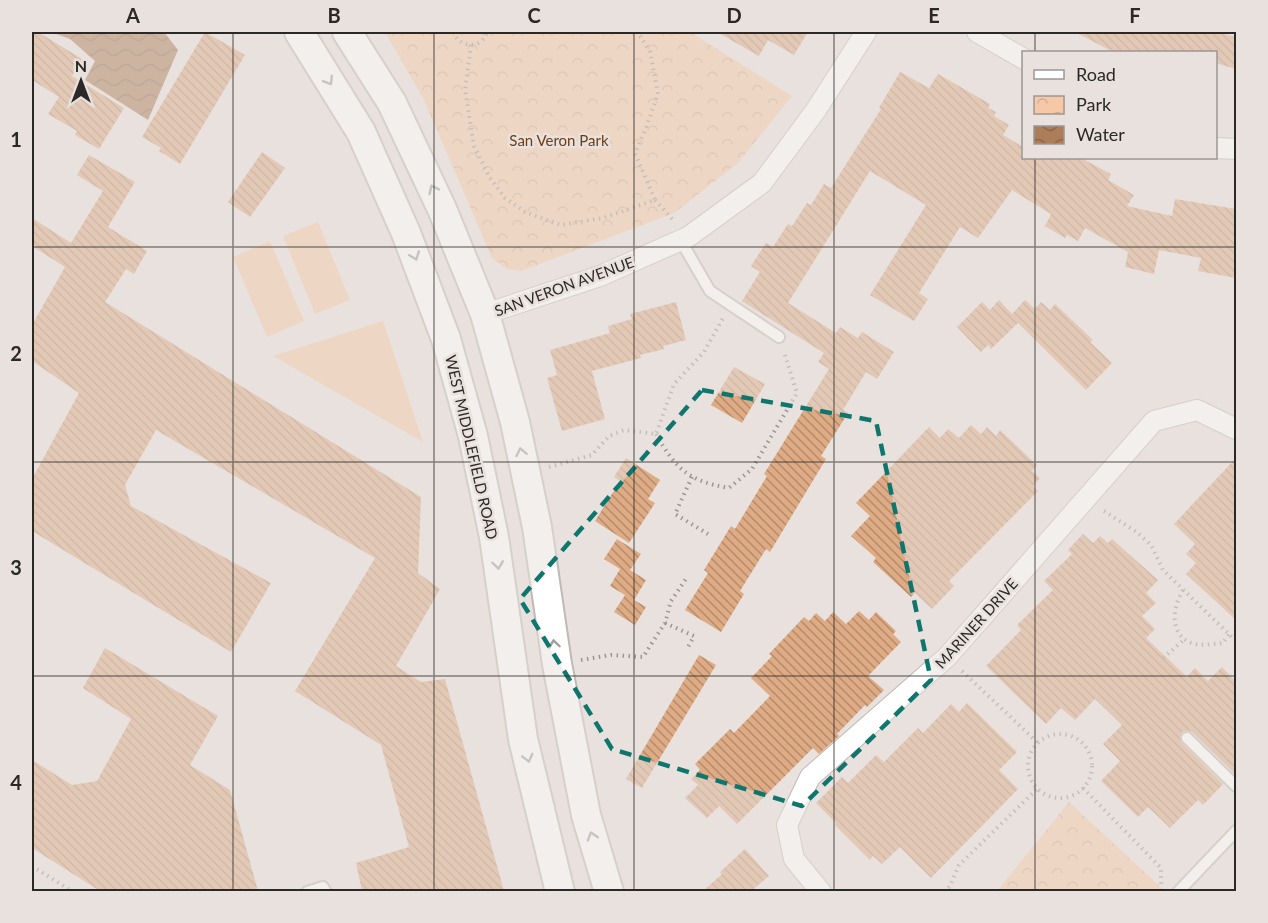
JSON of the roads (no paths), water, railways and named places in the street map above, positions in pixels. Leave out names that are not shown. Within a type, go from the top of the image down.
[{"type":"main road","name":"WEST MIDDLEFIELD ROAD","points":[[299,32],[361,132],[406,233],[446,339],[473,436],[494,537],[523,739],[560,891]]},
{"type":"main road","points":[[347,32],[392,103],[442,208],[485,314],[515,422],[537,527],[557,664],[586,815],[609,891]]},
{"type":"street","name":"SAN VERON AVENUE","points":[[485,314],[600,276],[681,241],[762,183],[816,110],[866,32]]},
{"type":"street","points":[[977,32],[1022,58]]},
{"type":"street","points":[[1217,148],[1236,149]]},
{"type":"street","name":"MARINER DRIVE","points":[[821,891],[794,859],[787,825],[810,777],[947,657],[1154,421],[1197,410],[1236,429]]},
{"type":"lane","points":[[681,241],[710,291],[779,337]]},
{"type":"lane","points":[[1187,738],[1236,786]]},
{"type":"lane","points":[[1179,891],[1236,831]]},
{"type":"lane","points":[[307,891],[323,887],[326,891]]},
{"type":"water","points":[[51,32],[164,32],[178,50],[148,120],[85,80],[95,61],[70,39]]},
{"type":"park label","name":"San Veron Park","points":[[559,140]]}]
